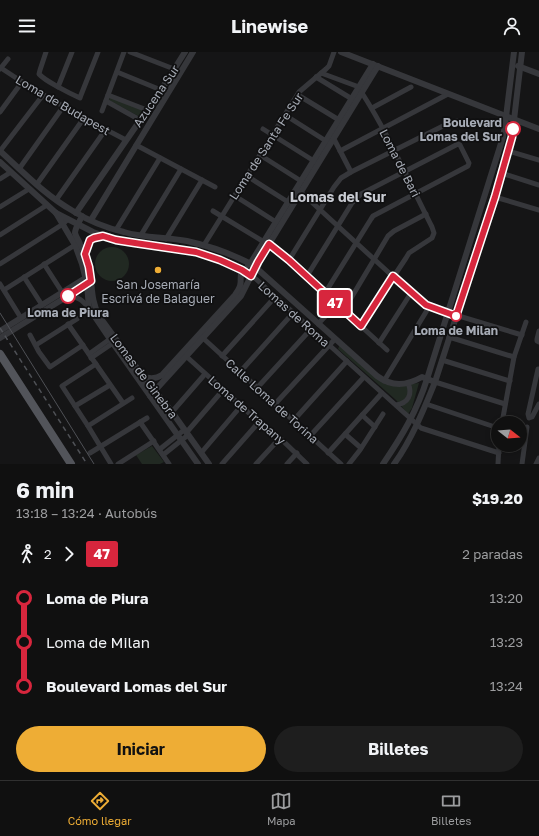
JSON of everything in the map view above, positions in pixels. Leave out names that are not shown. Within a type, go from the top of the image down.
[{"type":"main road","points":[[0,354],[71,464]]},
{"type":"street","points":[[46,52],[39,74],[80,98],[98,52]]},
{"type":"street","points":[[58,86],[72,52]]},
{"type":"street","points":[[102,112],[124,52]]},
{"type":"street","points":[[130,52],[174,69]]},
{"type":"street","name":"Azucena Sur","points":[[76,213],[161,90],[185,52]]},
{"type":"street","points":[[91,220],[193,52]]},
{"type":"street","name":"Loma de Santa Fe Sur","points":[[204,245],[299,92],[329,66],[334,52]]},
{"type":"street","points":[[341,52],[539,129]]},
{"type":"street","points":[[383,464],[411,419],[427,378],[448,313],[503,137],[514,52]]},
{"type":"street","points":[[394,464],[417,424],[435,382],[495,197],[512,137],[522,52]]},
{"type":"street","points":[[0,68],[8,59]]},
{"type":"street","points":[[512,64],[539,74]]},
{"type":"street","points":[[153,394],[238,300],[251,276],[253,265],[298,191],[334,139],[376,65]]},
{"type":"street","name":"Loma de Budapest","points":[[0,68],[42,95],[126,140]]},
{"type":"street","points":[[117,72],[161,90]]},
{"type":"street","points":[[321,74],[361,90]]},
{"type":"street","points":[[316,78],[352,99]]},
{"type":"street","points":[[0,112],[22,82]]},
{"type":"street","points":[[372,108],[411,87]]},
{"type":"street","points":[[266,243],[288,202],[298,191],[301,181],[352,99],[361,90]]},
{"type":"street","name":"Loma de Bari","points":[[361,90],[406,172],[434,230],[432,238],[409,253],[393,276]]},
{"type":"street","points":[[298,94],[339,120]]},
{"type":"street","points":[[340,151],[448,94]]},
{"type":"street","points":[[0,151],[42,95]]},
{"type":"street","points":[[108,95],[147,110]]},
{"type":"street","points":[[106,101],[140,120]]},
{"type":"street","points":[[19,168],[63,107]]},
{"type":"street","points":[[285,115],[326,141]]},
{"type":"street","points":[[37,184],[84,118]]},
{"type":"street","points":[[289,260],[320,209],[338,182],[344,176],[451,122],[457,121]]},
{"type":"street","points":[[56,200],[106,129]]},
{"type":"street","points":[[263,129],[314,161]]},
{"type":"street","points":[[334,139],[351,172]]},
{"type":"street","points":[[307,276],[352,203],[361,194],[458,144],[460,145],[469,163],[468,166],[373,216],[325,293]]},
{"type":"street","points":[[136,145],[216,187]]},
{"type":"street","name":"Lomas de Roma","points":[[0,151],[56,200],[82,216],[116,230],[204,245],[225,252],[253,265],[384,381]]},
{"type":"street","points":[[508,151],[539,160]]},
{"type":"street","points":[[260,155],[301,181]]},
{"type":"street","points":[[116,230],[160,158]]},
{"type":"street","name":"Lomas de Roma","points":[[0,162],[56,213],[103,236],[116,240],[196,252],[220,260],[242,270],[256,279],[422,428],[499,453]]},
{"type":"street","points":[[141,235],[181,169]]},
{"type":"street","points":[[0,178],[10,172]]},
{"type":"street","points":[[502,174],[539,185]]},
{"type":"street","points":[[247,176],[288,202]]},
{"type":"street","points":[[166,239],[202,180]]},
{"type":"street","points":[[0,207],[29,189]]},
{"type":"street","points":[[298,191],[320,209],[410,292],[429,307],[522,335]]},
{"type":"street","points":[[42,200],[49,194]]},
{"type":"street","points":[[235,196],[276,222]]},
{"type":"street","points":[[495,197],[539,210]]},
{"type":"street","points":[[0,235],[48,205]]},
{"type":"street","points":[[213,211],[266,243],[289,260],[387,350]]},
{"type":"street","points":[[56,213],[74,245],[89,279],[89,308]]},
{"type":"street","points":[[344,310],[388,236],[426,214]]},
{"type":"street","points":[[78,224],[82,216]]},
{"type":"street","points":[[0,264],[63,224],[68,219]]},
{"type":"street","name":"Lomas de Ginebra","points":[[78,224],[75,231],[85,254],[95,308],[99,316],[142,375],[153,394],[172,412],[209,464]]},
{"type":"street","points":[[85,254],[90,240],[103,236]]},
{"type":"street","points":[[4,290],[74,245]]},
{"type":"street","points":[[44,264],[65,294]]},
{"type":"street","points":[[142,375],[157,378],[162,375],[235,295],[240,288],[240,275],[242,270],[253,265]]},
{"type":"street","points":[[361,326],[393,276]]},
{"type":"street","points":[[24,277],[42,305]]},
{"type":"street","points":[[0,331],[25,318],[89,279]]},
{"type":"street","points":[[0,284],[25,318]]},
{"type":"street","points":[[379,343],[410,292]]},
{"type":"street","points":[[0,338],[42,305],[65,294],[77,297],[89,308],[111,341],[153,394],[179,438],[198,464]]},
{"type":"street","points":[[222,356],[276,297]]},
{"type":"street","points":[[318,324],[337,304]]},
{"type":"street","points":[[429,307],[384,381],[402,384],[422,377],[505,404]]},
{"type":"street","points":[[240,372],[293,313]]},
{"type":"street","points":[[36,345],[77,319]]},
{"type":"street","points":[[503,416],[514,357],[526,322]]},
{"type":"street","points":[[68,324],[123,403]]},
{"type":"street","points":[[257,388],[311,329]]},
{"type":"street","points":[[539,331],[536,339],[539,342]]},
{"type":"street","points":[[30,335],[39,352],[50,367],[82,345]]},
{"type":"street","points":[[449,337],[514,357]]},
{"type":"street","name":"Calle Loma de Torina","points":[[203,338],[341,464]]},
{"type":"street","points":[[275,404],[335,339]]},
{"type":"street","points":[[90,356],[111,341]]},
{"type":"street","name":"Loma de Trapany","points":[[187,357],[259,422],[280,438],[307,464]]},
{"type":"street","points":[[442,360],[510,381]]},
{"type":"street","points":[[293,420],[347,361]]},
{"type":"street","points":[[96,364],[62,386],[112,464]]},
{"type":"street","points":[[539,368],[528,414],[529,418],[532,417],[539,404]]},
{"type":"street","points":[[172,412],[205,374]]},
{"type":"street","points":[[310,436],[364,377]]},
{"type":"street","points":[[396,405],[402,404],[407,400],[410,393],[408,383]]},
{"type":"street","points":[[75,406],[110,385]]},
{"type":"street","points":[[160,450],[186,433],[223,390]]},
{"type":"street","points":[[328,453],[382,393]]},
{"type":"street","points":[[88,426],[132,398]]},
{"type":"street","points":[[426,404],[491,426]]},
{"type":"street","points":[[201,453],[241,406]]},
{"type":"street","points":[[349,464],[383,414]]},
{"type":"street","points":[[362,415],[375,427]]},
{"type":"street","points":[[90,452],[101,447],[146,418]]},
{"type":"street","points":[[140,422],[160,450],[166,463]]},
{"type":"street","points":[[222,464],[259,422]]},
{"type":"street","points":[[345,434],[361,448]]},
{"type":"street","points":[[163,455],[179,438]]},
{"type":"street","points":[[256,464],[280,438]]},
{"type":"street","points":[[118,464],[154,441]]},
{"type":"street","points":[[523,452],[522,462],[528,464]]},
{"type":"street","points":[[287,464],[296,453]]},
{"type":"street","points":[[498,464],[499,453]]},
{"type":"street","points":[[536,464],[539,458]]},
{"type":"shaded area","points":[[110,97],[145,110],[140,117],[109,100]]},
{"type":"shaded area","points":[[112,247],[118,248],[124,252],[128,258],[128,270],[124,276],[118,280],[112,281],[106,280],[100,276],[96,270],[95,264],[96,258],[100,252],[106,248]]},
{"type":"shaded area","points":[[340,344],[383,383],[397,386],[419,383],[412,408],[408,414],[396,400],[338,349]]},
{"type":"shaded area","points":[[152,446],[164,462],[160,464],[142,464],[136,455]]},
{"type":"tram line","points":[[0,313],[94,464]]},
{"type":"railway","points":[[0,328],[87,464]]},
{"type":"bus line","name":"47","points":[[68,296],[91,281],[85,254],[88,243],[94,238],[103,236],[116,240],[196,252],[220,260],[242,270],[251,276],[269,244],[289,260],[361,326],[393,276],[429,307],[456,316],[495,197],[513,129]]},
{"type":"place","name":"Boulevard Lomas del Sur","points":[[513,129]]},
{"type":"place","name":"San Josemaría Escrivá de Balaguer","points":[[158,270]]},
{"type":"place","name":"Loma de Piura","points":[[68,296]]},
{"type":"place","name":"Loma de Milan","points":[[456,316]]},
{"type":"district","name":"Lomas del Sur","points":[[338,196]]}]
